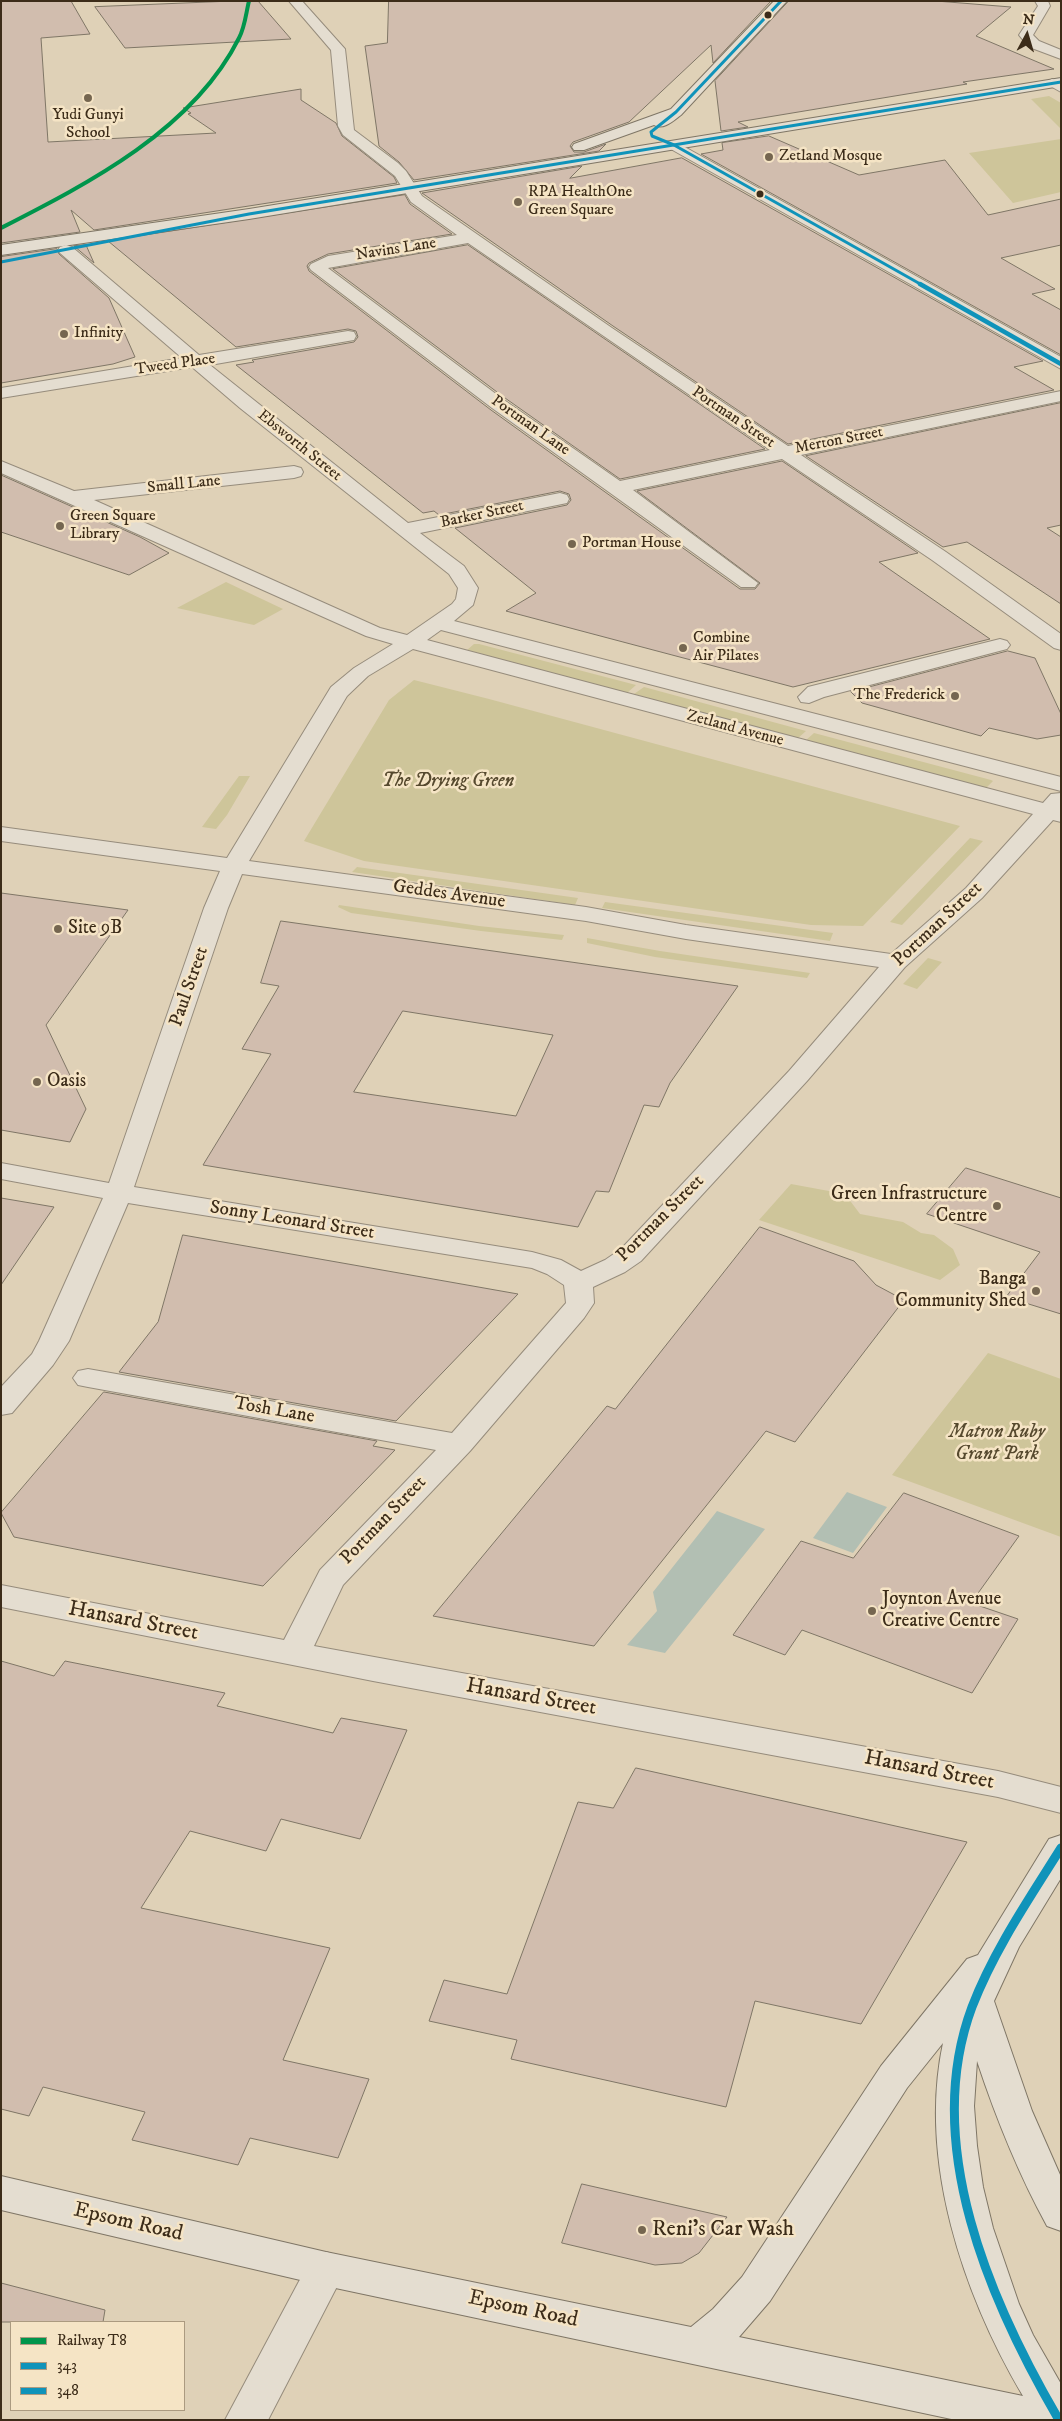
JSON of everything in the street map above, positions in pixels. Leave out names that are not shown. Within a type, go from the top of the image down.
[{"type":"street","name":"Portman Street","points":[[295,1],[338,49],[345,126],[348,132],[393,166],[401,174],[416,198],[606,332],[939,556],[1061,644]]},
{"type":"street","points":[[781,1],[676,112],[651,132],[657,140],[674,145],[1061,364]]},
{"type":"street","points":[[1042,3],[1026,35],[1034,44],[1061,56]]},
{"type":"street","points":[[1,250],[249,214],[1058,84]]},
{"type":"street","points":[[469,178],[602,140],[676,112]]},
{"type":"street","points":[[674,145],[678,139],[676,112]]},
{"type":"street","points":[[1,262],[249,214]]},
{"type":"street","name":"Navins Lane","points":[[319,264],[473,237]]},
{"type":"street","name":"Ebsworth Street","points":[[66,250],[194,361],[404,530],[457,570],[468,588],[466,601],[409,643]]},
{"type":"street","name":"Portman Lane","points":[[319,264],[317,267],[498,404],[618,487],[748,582]]},
{"type":"street","name":"Tweed Place","points":[[1,393],[194,361],[224,358],[348,336]]},
{"type":"street","name":"Merton Street","points":[[618,487],[764,459],[784,452],[1061,396]]},
{"type":"street","name":"Zetland Avenue","points":[[1,466],[373,632],[409,643],[1057,808]]},
{"type":"street","name":"Small Lane","points":[[74,497],[294,472]]},
{"type":"street","name":"Barker Street","points":[[404,530],[560,499]]},
{"type":"street","name":"Zetland Avenue","points":[[438,623],[1061,784]]},
{"type":"street","name":"Paul Street","points":[[1,1406],[43,1358],[54,1341],[120,1192],[230,874],[339,692],[361,672],[409,643]]},
{"type":"street","points":[[809,698],[816,692],[1000,645]]},
{"type":"street","name":"Portman Street","points":[[294,1653],[331,1578],[459,1444],[578,1308],[580,1303],[578,1283],[615,1266],[631,1255],[798,1076],[890,970],[974,894],[1057,808]]},
{"type":"street","name":"Geddes Avenue","points":[[1,834],[230,874],[660,944],[890,970]]},
{"type":"street","name":"Geddes Avenue","points":[[1,851],[230,874]]},
{"type":"street","name":"Sonny Leonard Street","points":[[1,1171],[163,1201],[532,1260],[560,1269],[578,1283]]},
{"type":"street","name":"Tosh Lane","points":[[88,1378],[459,1444]]},
{"type":"street","name":"Hansard Street","points":[[1,1596],[294,1653],[988,1782],[1061,1800]]},
{"type":"street","points":[[1059,2420],[1013,2338],[976,2239],[956,2142],[954,2105],[960,2049],[976,2003],[1009,1934],[1061,1848]]},
{"type":"street","points":[[698,2348],[738,2311],[756,2289],[894,2077],[1009,1934]]},
{"type":"street","points":[[976,2003],[1034,2160],[1049,2195],[1061,2214]]},
{"type":"street","name":"Epsom Road","points":[[1,2193],[326,2269],[1047,2420]]},
{"type":"street","points":[[246,2420],[326,2269]]},
{"type":"green space","points":[[1049,96],[1061,103],[1061,129],[1031,99]]},
{"type":"green space","points":[[1061,139],[1061,192],[1013,203],[969,153]]},
{"type":"green space","points":[[226,582],[283,609],[254,625],[177,608]]},
{"type":"green space","points":[[474,644],[636,685],[627,693],[467,650]]},
{"type":"green space","name":"The Drying Green","points":[[414,680],[960,826],[863,926],[811,925],[364,861],[304,841],[389,700]]},
{"type":"green space","points":[[644,687],[806,731],[797,739],[634,694]]},
{"type":"green space","points":[[814,733],[993,781],[986,788],[980,787],[805,741]]},
{"type":"green space","points":[[239,776],[250,776],[227,815],[216,829],[202,827]]},
{"type":"green space","points":[[970,838],[983,841],[902,925],[890,922]]},
{"type":"green space","points":[[357,867],[578,898],[575,905],[352,872]]},
{"type":"green space","points":[[605,902],[833,933],[830,941],[602,908]]},
{"type":"green space","points":[[339,905],[479,926],[564,935],[562,940],[481,931],[351,913],[338,907]]},
{"type":"green space","points":[[587,938],[660,951],[810,973],[807,978],[655,957],[587,943]]},
{"type":"green space","points":[[928,958],[942,962],[917,989],[903,984]]},
{"type":"green space","points":[[791,1184],[845,1194],[860,1214],[903,1222],[921,1233],[934,1235],[953,1249],[960,1265],[940,1280],[759,1220]]},
{"type":"green space","name":"Matron Ruby Grant Park","points":[[988,1353],[1061,1379],[1061,1537],[892,1475]]},
{"type":"shaded area","points":[[847,1492],[887,1507],[853,1553],[813,1538]]},
{"type":"shaded area","points":[[717,1511],[765,1529],[665,1653],[627,1645],[657,1611],[653,1592]]},
{"type":"building","points":[[1,1],[71,1],[90,34],[41,38],[48,142],[216,133],[188,114],[191,113],[183,108],[301,89],[301,100],[336,123],[342,136],[394,177],[397,183],[94,230],[71,210],[80,232],[1,243]]},
{"type":"building","points":[[258,1],[291,39],[125,48],[95,7]]},
{"type":"building","points":[[389,1],[771,1],[713,63],[711,45],[629,122],[573,142],[570,146],[574,152],[584,152],[606,144],[599,151],[414,180],[399,162],[379,146],[365,46],[387,43]]},
{"type":"building","points":[[789,1],[936,1],[1011,7],[976,36],[1054,69],[963,82],[967,84],[738,122],[748,127],[721,131],[715,81]]},
{"type":"building","points":[[769,136],[859,175],[945,160],[988,215],[1061,199],[1061,245],[1001,258],[1055,289],[1032,294],[1061,310],[1061,355],[701,154],[723,150],[722,143]]},
{"type":"building","points":[[682,158],[1043,361],[1014,367],[1054,390],[788,444],[613,326],[422,193],[582,166],[570,178]]},
{"type":"building","points":[[405,195],[410,204],[452,234],[328,254],[309,263],[307,266],[309,271],[491,410],[740,589],[755,589],[760,583],[637,491],[782,461],[918,553],[879,562],[990,639],[793,687],[506,611],[536,593],[455,528],[567,505],[571,500],[569,494],[560,491],[439,515],[434,511],[423,513],[236,365],[254,362],[252,360],[354,342],[358,337],[356,331],[348,329],[236,347],[108,241]]},
{"type":"building","points":[[86,245],[94,263],[74,246]]},
{"type":"building","points":[[468,245],[765,449],[620,479],[505,398],[333,269]]},
{"type":"building","name":"Infinity","points":[[57,249],[59,254],[109,298],[135,357],[113,364],[1,383],[1,257]]},
{"type":"building","points":[[1061,403],[1061,525],[1047,528],[1061,537],[1061,604],[967,542],[943,547],[806,456]]},
{"type":"building","name":"Green Square Library","points":[[1,475],[140,537],[169,553],[129,575],[1,532]]},
{"type":"building","name":"The Frederick","points":[[1008,651],[1035,658],[1061,714],[1061,735],[1037,739],[989,728],[981,736],[862,703],[851,692]]},
{"type":"building","points":[[1,893],[128,910],[46,1025],[86,1109],[70,1142],[1,1130]]},
{"type":"building","points":[[281,921],[738,986],[670,1083],[659,1107],[644,1105],[609,1192],[596,1191],[578,1227],[203,1165],[271,1054],[242,1049],[279,986],[261,983]],"holes":[[[403,1011],[553,1035],[516,1116],[354,1092]]]},
{"type":"building","name":"Green Infrastructure Centre","points":[[966,1168],[1061,1198],[1061,1314],[1006,1297],[1040,1252],[927,1214]]},
{"type":"building","points":[[1,1198],[54,1207],[1,1285]]},
{"type":"building","points":[[760,1227],[854,1261],[876,1285],[904,1300],[795,1442],[766,1431],[594,1646],[433,1616],[607,1406],[615,1409]]},
{"type":"building","points":[[183,1235],[518,1294],[396,1421],[119,1372],[158,1322]]},
{"type":"building","points":[[104,1392],[377,1441],[373,1446],[395,1450],[263,1586],[14,1537],[1,1513]]},
{"type":"building","name":"Joynton Avenue Creative Centre","points":[[904,1493],[1019,1536],[971,1603],[1018,1619],[972,1693],[802,1630],[785,1655],[733,1635],[801,1541],[853,1558]]},
{"type":"building","points":[[1,1661],[54,1676],[65,1661],[225,1693],[217,1706],[333,1733],[341,1718],[407,1730],[360,1839],[281,1819],[266,1851],[190,1831],[141,1908],[330,1948],[283,2060],[369,2079],[338,2158],[250,2138],[238,2165],[132,2140],[145,2112],[43,2087],[29,2116],[1,2109]]},
{"type":"building","points":[[636,1768],[967,1842],[861,2024],[755,2001],[726,2107],[511,2059],[517,2040],[429,2021],[444,1980],[507,1994],[578,1802],[613,1808]]},
{"type":"building","name":"Reni's Car Wash","points":[[582,2184],[727,2217],[699,2253],[682,2263],[655,2265],[562,2243]]},
{"type":"building","points":[[1,2283],[105,2310],[103,2321],[1,2322]]},
{"type":"rail line","name":"T8","points":[[1,228],[102,173],[167,126],[195,99],[220,70],[239,38],[249,1]]},
{"type":"transit line","name":"343","points":[[781,1],[676,112],[651,132],[652,136],[674,145],[1061,364]]},
{"type":"transit line","name":"348","points":[[1,262],[249,214],[1061,82]]},
{"type":"transit line","name":"343","points":[[1059,2420],[1018,2347],[987,2274],[974,2234],[964,2193],[955,2111],[957,2071],[964,2032],[972,2008],[993,1960],[1019,1914],[1061,1848]]},
{"type":"place","name":"Yudi Gunyi School","points":[[88,98]]},
{"type":"place","name":"Zetland Mosque","points":[[769,157]]},
{"type":"place","name":"RPA HealthOne Green Square","points":[[518,202]]},
{"type":"place","name":"Infinity","points":[[64,334]]},
{"type":"place","name":"Green Square Library","points":[[60,526]]},
{"type":"place","name":"Portman House","points":[[572,544]]},
{"type":"place","name":"Combine Air Pilates","points":[[683,648]]},
{"type":"place","name":"The Frederick","points":[[955,696]]},
{"type":"place","name":"Site 9B","points":[[58,929]]},
{"type":"place","name":"Oasis","points":[[37,1082]]},
{"type":"place","name":"Green Infrastructure Centre","points":[[997,1206]]},
{"type":"place","name":"Banga Community Shed","points":[[1036,1291]]},
{"type":"place","name":"Joynton Avenue Creative Centre","points":[[872,1611]]},
{"type":"place","name":"Reni's Car Wash","points":[[642,2230]]}]
